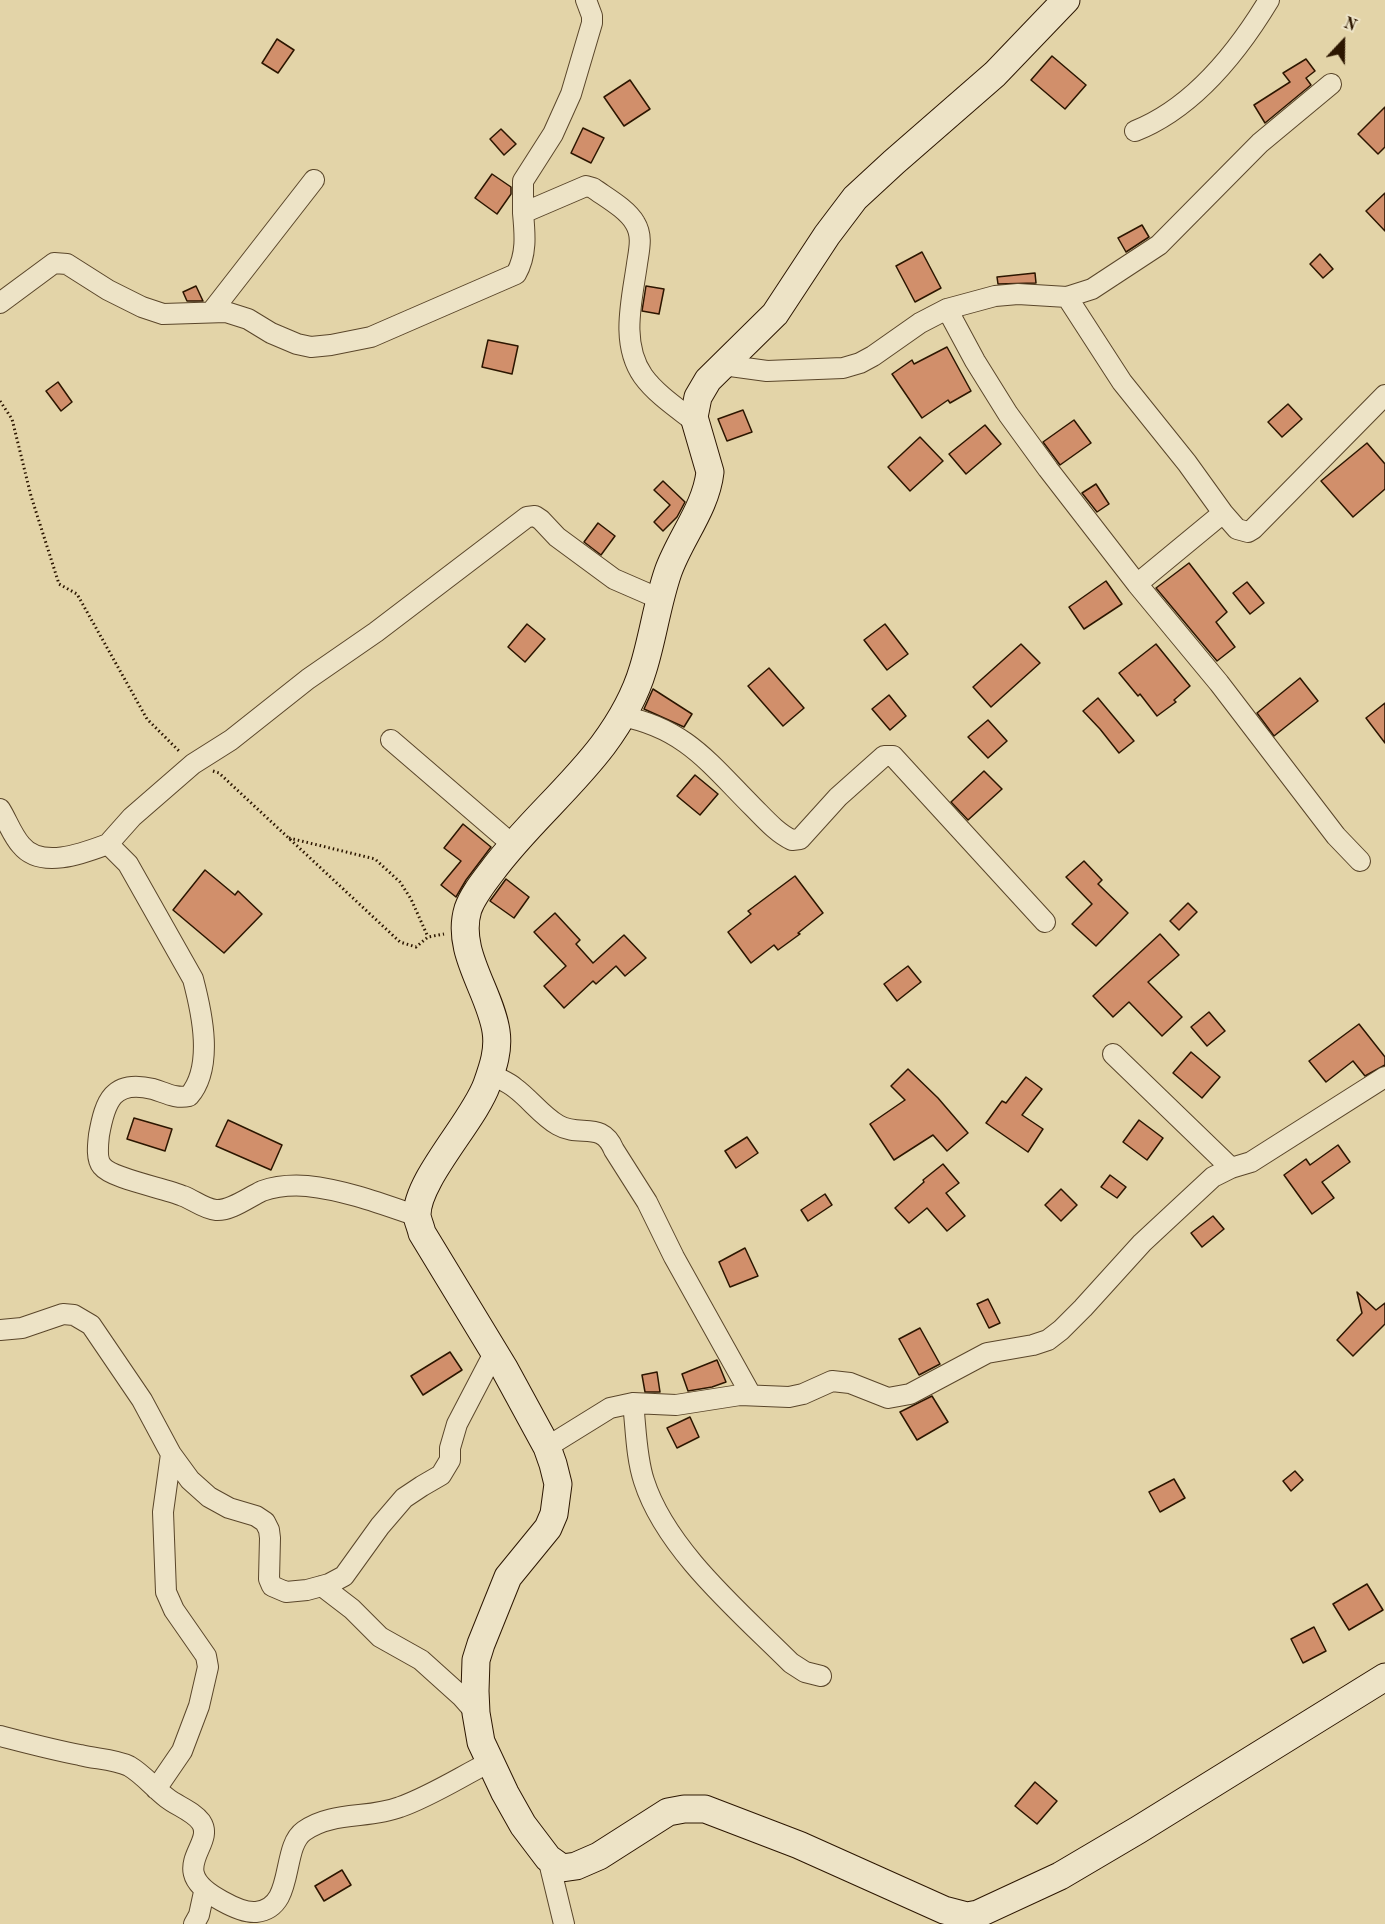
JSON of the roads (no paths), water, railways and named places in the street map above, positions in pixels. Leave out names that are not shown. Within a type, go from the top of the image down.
[{"type":"street","points":[[0,303],[54,264],[60,263],[72,267],[108,290],[142,307],[163,314],[226,312],[248,319],[297,344],[311,347],[371,337],[516,274],[525,246],[523,181],[553,134],[571,94],[592,23],[586,0]]},
{"type":"street","points":[[1135,131],[1163,117],[1202,85],[1238,46],[1269,0]]},
{"type":"street","points":[[1062,2],[995,74],[855,198],[827,235],[794,289],[775,314],[708,380],[699,394],[694,409],[695,422],[710,472],[709,482],[703,501],[676,552],[660,599],[643,670],[637,685],[603,745],[558,798],[513,844],[475,895],[468,911],[467,949],[491,1009],[496,1033],[496,1060],[486,1088],[468,1121],[434,1171],[421,1198],[417,1216],[422,1233],[547,1447],[554,1464],[558,1484],[554,1514],[548,1527],[508,1577],[476,1660],[476,1713],[481,1742],[523,1825],[548,1858],[562,1868],[576,1866],[599,1856],[668,1812],[705,1809],[799,1845],[944,1910],[956,1920],[999,1906],[1060,1876],[1385,1677]]},
{"type":"street","points":[[723,365],[767,371],[843,368],[873,356],[920,323],[947,309],[995,296],[1018,294],[1067,297],[1092,289],[1159,245],[1260,142],[1332,84]]},
{"type":"street","points":[[212,311],[314,180]]},
{"type":"street","points":[[523,213],[586,186],[593,188],[630,216],[641,239],[629,317],[633,354],[643,376],[667,400],[695,422]]},
{"type":"street","points":[[1067,297],[1122,382],[1237,529],[1250,532],[1385,394]]},
{"type":"street","points":[[947,309],[975,361],[1008,414],[1048,470],[1137,584],[1219,683],[1336,836],[1360,861]]},
{"type":"street","points":[[1137,584],[1223,513]]},
{"type":"street","points":[[0,808],[21,846],[34,855],[48,858],[84,853],[108,844],[132,817],[193,764],[231,740],[308,679],[376,632],[527,517],[535,516],[542,520],[557,537],[614,579],[660,599]]},
{"type":"street","points":[[621,716],[645,720],[688,743],[770,823],[792,840],[800,839],[837,797],[884,756],[893,756],[1045,922]]},
{"type":"street","points":[[391,740],[513,844]]},
{"type":"street","points":[[108,844],[128,864],[193,979],[198,1000],[204,1060],[202,1071],[189,1096],[173,1096],[133,1086],[117,1090],[108,1100],[102,1118],[98,1145],[99,1161],[102,1167],[108,1172],[170,1190],[217,1210],[227,1209],[265,1190],[285,1186],[308,1186],[344,1194],[417,1216]]},
{"type":"street","points":[[1113,1054],[1231,1168]]},
{"type":"street","points":[[490,1074],[514,1087],[559,1126],[578,1131],[597,1131],[611,1142],[647,1202],[674,1257],[751,1395]]},
{"type":"street","points":[[547,1447],[610,1408],[633,1403],[676,1405],[751,1395],[796,1396],[820,1385],[840,1381],[883,1397],[900,1397],[987,1353],[1048,1340],[1076,1316],[1114,1272],[1213,1177],[1251,1162],[1385,1077]]},
{"type":"street","points":[[0,1330],[22,1328],[63,1314],[74,1315],[91,1325],[142,1400],[171,1454],[190,1480],[209,1497],[229,1508],[256,1516],[265,1522],[269,1530],[271,1551],[269,1579],[273,1586],[286,1592],[322,1586],[344,1576],[380,1526],[404,1498],[441,1475],[450,1460],[450,1448],[457,1424],[494,1353]]},
{"type":"street","points":[[633,1403],[642,1478],[650,1499],[678,1545],[704,1575],[791,1663],[806,1672],[821,1676]]},
{"type":"street","points":[[156,1789],[182,1750],[199,1706],[208,1667],[206,1656],[174,1610],[166,1592],[163,1512],[171,1454]]},
{"type":"street","points":[[322,1586],[380,1637],[421,1660],[461,1696],[476,1713]]},
{"type":"street","points":[[0,1736],[128,1766],[168,1799],[195,1816],[204,1829],[204,1837],[193,1859],[194,1872],[204,1892],[228,1905],[256,1912],[266,1909],[274,1902],[285,1885],[294,1845],[301,1833],[313,1825],[330,1819],[375,1814],[401,1807],[490,1762]]},
{"type":"street","points":[[548,1858],[564,1924]]},
{"type":"street","points":[[194,1924],[199,1915],[204,1892]]}]
